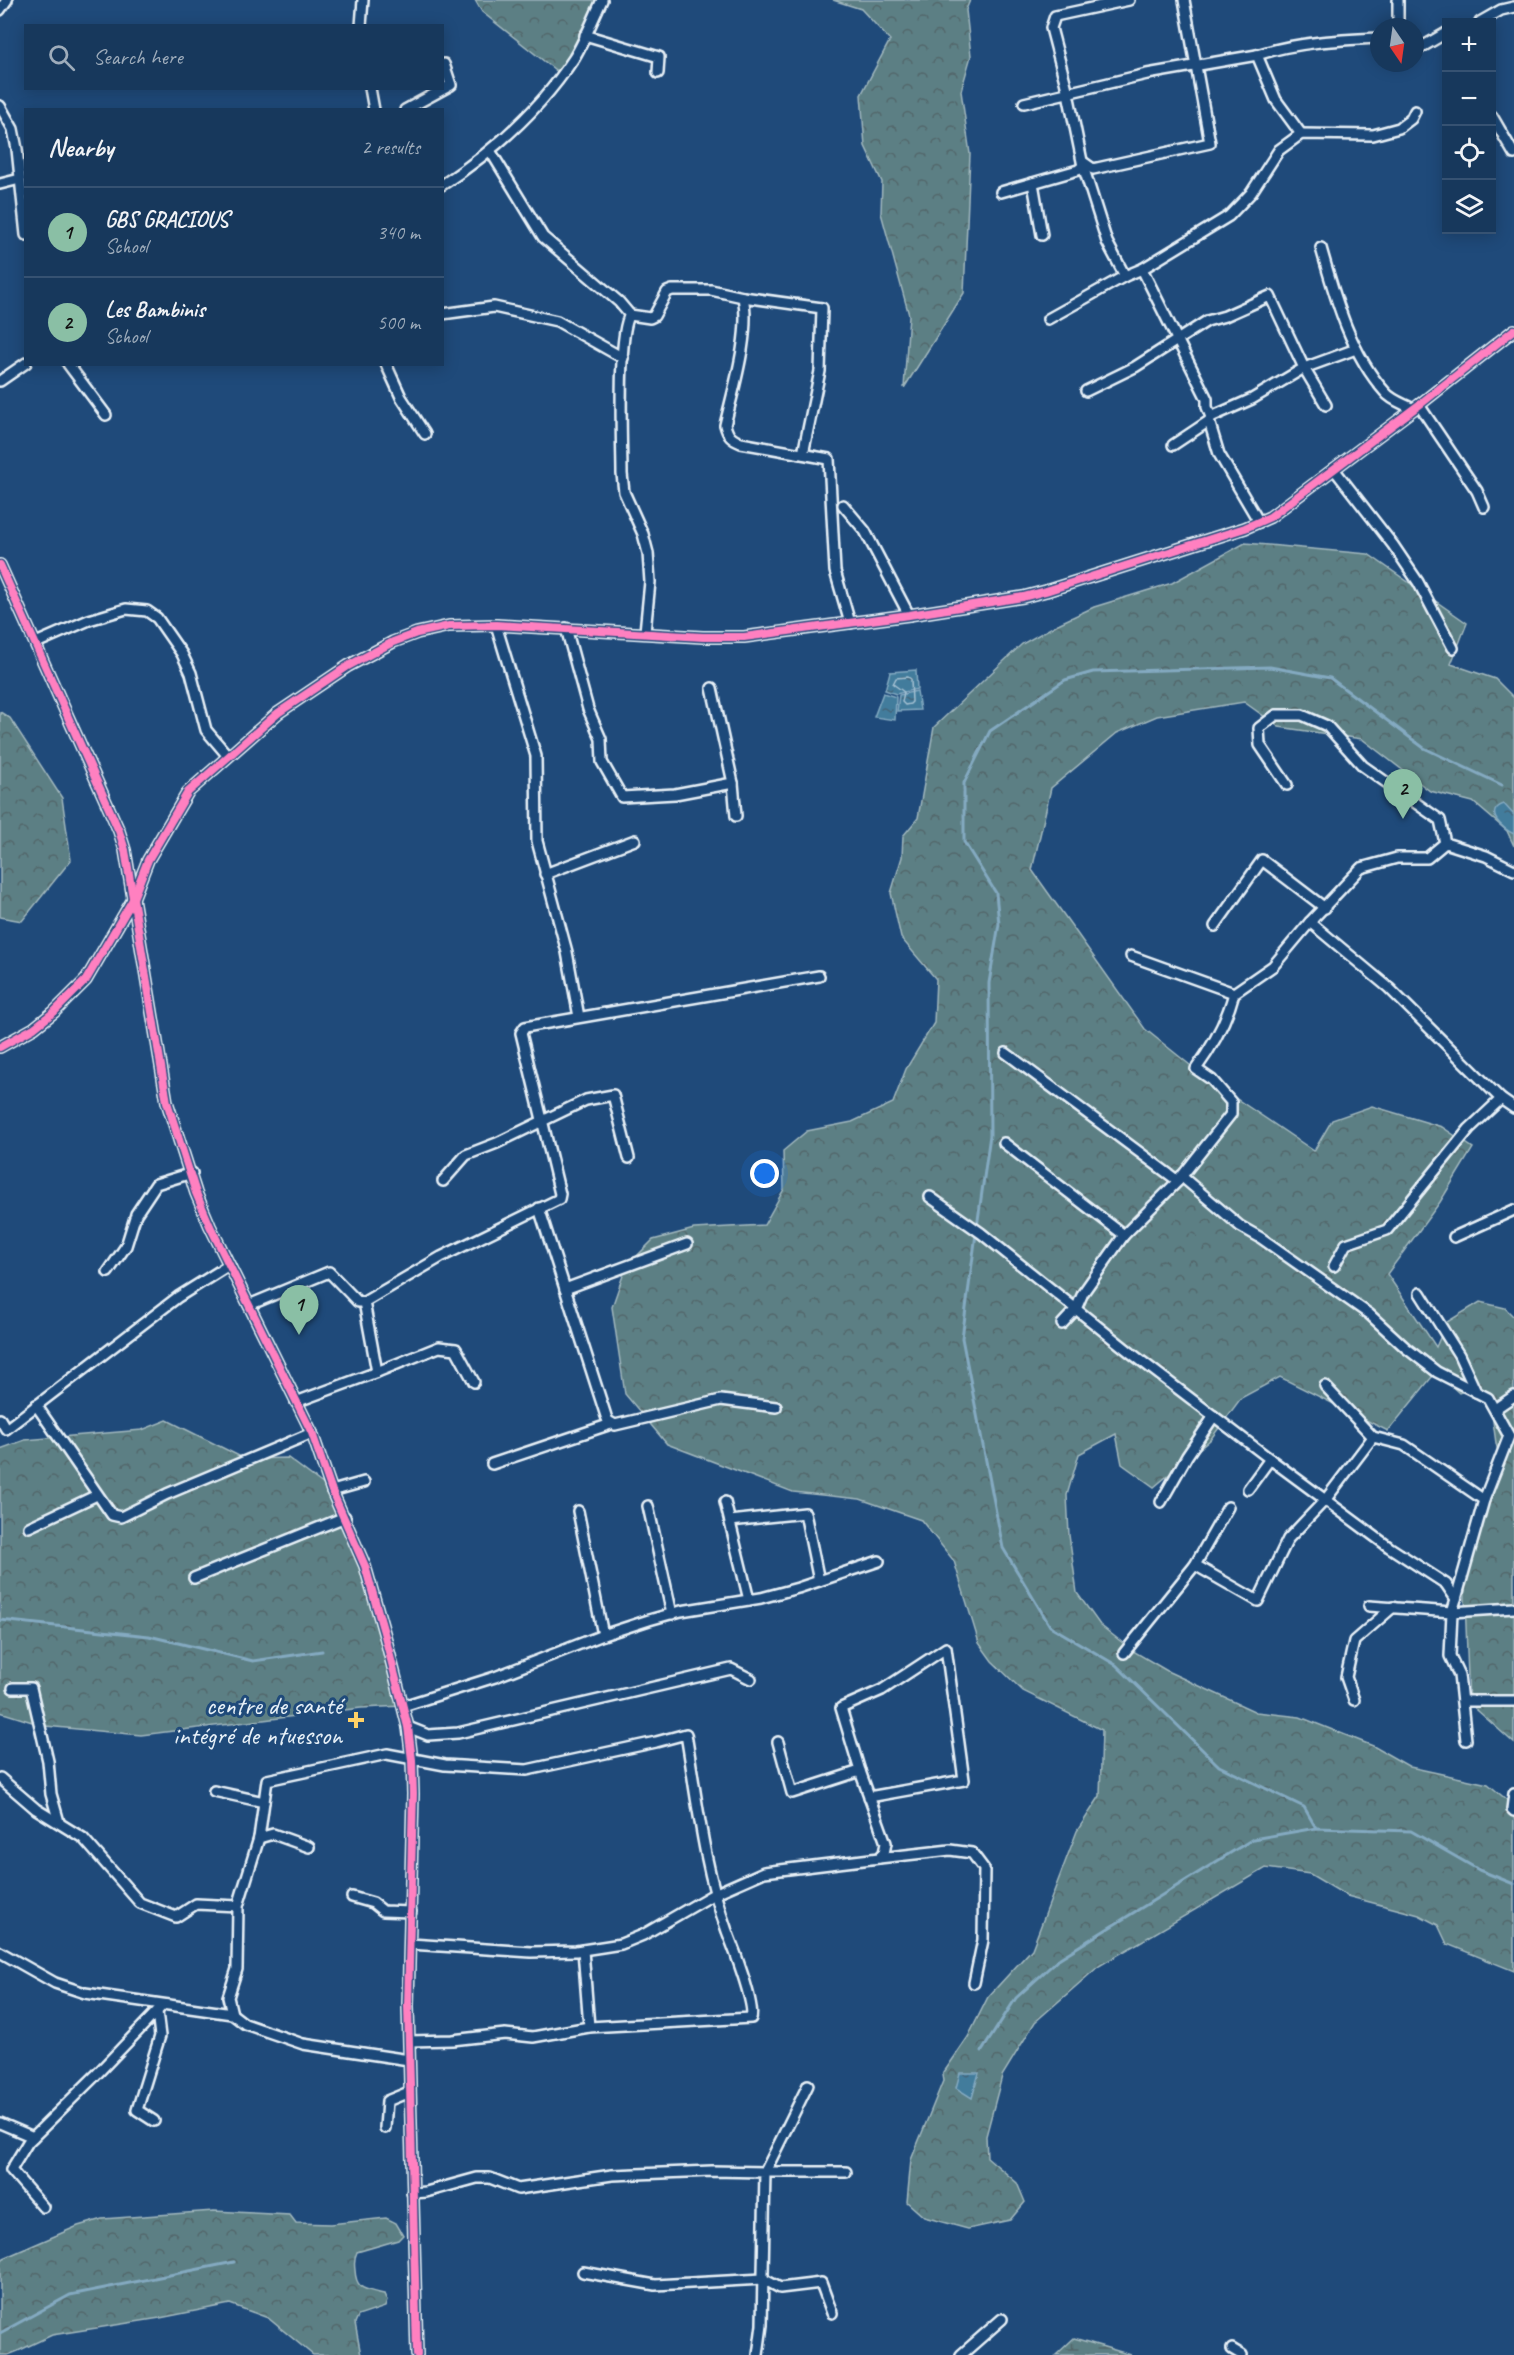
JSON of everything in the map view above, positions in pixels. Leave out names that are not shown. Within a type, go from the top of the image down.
[{"type":"street","points":[[0,10],[7,0]]},
{"type":"street","points":[[361,24],[363,0]]},
{"type":"street","points":[[444,184],[491,152],[527,117],[574,57],[602,0]]},
{"type":"street","points":[[1125,276],[1107,242],[1083,164],[1052,28],[1055,16],[1129,0]]},
{"type":"street","points":[[1083,164],[1093,170],[1210,143],[1184,0]]},
{"type":"street","points":[[1398,0],[1398,18]]},
{"type":"street","points":[[1487,18],[1501,10],[1514,7]]},
{"type":"street","points":[[585,35],[659,57],[658,73]]},
{"type":"street","points":[[1424,46],[1442,35]]},
{"type":"street","points":[[1024,103],[1116,80],[1257,55],[1276,49],[1320,42],[1370,39]]},
{"type":"street","points":[[1257,55],[1276,100],[1301,134]]},
{"type":"street","points":[[444,64],[451,85],[444,89]]},
{"type":"street","points":[[369,90],[374,108]]},
{"type":"street","points":[[409,108],[442,90]]},
{"type":"street","points":[[0,106],[13,129],[24,216]]},
{"type":"street","points":[[1048,320],[1125,276],[1142,269],[1229,216],[1251,193],[1279,150],[1301,134],[1373,135],[1399,128],[1411,118],[1415,111]]},
{"type":"street","points":[[1496,124],[1514,154]]},
{"type":"street","points":[[491,152],[543,237],[619,302],[630,315],[650,318],[654,316],[667,292],[672,290],[711,290],[822,308],[820,371],[803,454]]},
{"type":"street","points":[[1001,192],[1033,183],[1083,164]]},
{"type":"street","points":[[0,184],[20,178]]},
{"type":"street","points":[[1033,183],[1042,235]]},
{"type":"street","points":[[1321,248],[1332,287],[1356,349],[1386,394],[1416,407],[1477,491],[1484,507]]},
{"type":"street","points":[[1142,269],[1207,399],[1219,454],[1259,522]]},
{"type":"street","points":[[1086,391],[1135,367],[1207,321],[1225,316],[1270,296],[1304,368],[1326,405]]},
{"type":"street","points":[[743,297],[743,335],[739,368],[725,425],[727,434],[731,439],[741,443],[829,459],[835,571],[850,623]]},
{"type":"street","points":[[444,314],[494,307],[556,321],[623,358]]},
{"type":"street","points":[[630,315],[625,322],[623,358],[624,492],[643,534],[648,553],[650,582],[645,632]]},
{"type":"street","points":[[0,1047],[48,1017],[86,980],[132,902],[148,860],[188,792],[278,713],[348,666],[393,642],[417,633],[448,626],[496,625],[703,637],[744,637],[909,615],[1023,597],[1046,591],[1259,522],[1290,503],[1514,330]]},
{"type":"street","points":[[1173,445],[1210,419],[1252,399],[1304,368],[1356,349]]},
{"type":"street","points":[[0,381],[24,364]]},
{"type":"street","points":[[69,366],[106,415]]},
{"type":"street","points":[[387,366],[401,397],[425,434]]},
{"type":"street","points":[[1334,469],[1418,582],[1453,648]]},
{"type":"street","points":[[843,505],[865,531],[909,615]]},
{"type":"street","points":[[0,565],[119,831],[125,850],[162,1082],[191,1174],[210,1226],[312,1433],[332,1491],[365,1566],[408,1727],[412,1760],[409,2092],[417,2355]]},
{"type":"street","points":[[36,643],[89,620],[126,609],[147,611],[157,618],[182,654],[191,673],[206,730],[228,756]]},
{"type":"street","points":[[496,625],[536,756],[537,841],[567,952],[579,1017]]},
{"type":"street","points":[[566,628],[588,709],[602,739],[602,762],[622,797],[675,794],[733,783]]},
{"type":"street","points":[[712,688],[733,783],[736,816]]},
{"type":"street","points":[[1287,785],[1260,745],[1259,728],[1276,715],[1302,715],[1327,726],[1363,766],[1440,820],[1445,843]]},
{"type":"street","points":[[545,874],[635,840]]},
{"type":"street","points":[[1445,843],[1486,856],[1514,870]]},
{"type":"street","points":[[1062,1324],[1076,1309],[1083,1293],[1124,1236],[1180,1179],[1233,1110],[1231,1102],[1212,1080],[1196,1070],[1207,1054],[1231,1006],[1234,993],[1273,966],[1310,922],[1361,868],[1397,858],[1427,858],[1445,843]]},
{"type":"street","points":[[1215,926],[1262,860],[1325,908]]},
{"type":"street","points":[[1310,922],[1389,988],[1501,1099],[1514,1108]]},
{"type":"street","points":[[1131,956],[1234,993]]},
{"type":"street","points":[[249,1305],[329,1272],[358,1302],[364,1302],[441,1257],[556,1201],[560,1194],[522,1031],[525,1028],[819,976]]},
{"type":"street","points":[[1006,1053],[1180,1179],[1240,1226],[1261,1238],[1369,1314],[1406,1348],[1437,1372],[1488,1398],[1509,1436],[1484,1500],[1452,1611],[1450,1656],[1459,1675],[1466,1740]]},
{"type":"street","points":[[443,1181],[466,1155],[497,1143],[586,1100],[614,1095],[629,1158]]},
{"type":"street","points":[[1334,1266],[1346,1244],[1387,1230],[1469,1129],[1501,1099]]},
{"type":"street","points":[[1004,1143],[1124,1236]]},
{"type":"street","points":[[108,1272],[126,1246],[136,1214],[156,1184],[191,1174]]},
{"type":"street","points":[[930,1197],[981,1233],[1270,1459],[1389,1547],[1446,1584],[1456,1599]]},
{"type":"street","points":[[539,1208],[606,1416],[611,1424]]},
{"type":"street","points":[[1454,1237],[1514,1210]]},
{"type":"street","points":[[565,1289],[687,1244]]},
{"type":"street","points":[[0,1419],[6,1429],[178,1298],[229,1265]]},
{"type":"street","points":[[1420,1293],[1459,1355],[1476,1392]]},
{"type":"street","points":[[364,1302],[377,1372]]},
{"type":"street","points":[[296,1402],[439,1347],[456,1349],[474,1382]]},
{"type":"street","points":[[1325,1386],[1372,1437],[1404,1445],[1484,1500]]},
{"type":"street","points":[[1495,1410],[1514,1396]]},
{"type":"street","points":[[492,1464],[611,1424],[615,1425],[721,1400],[776,1407]]},
{"type":"street","points":[[36,1405],[112,1515],[121,1517],[167,1494],[312,1433]]},
{"type":"street","points":[[1161,1502],[1187,1456],[1214,1416]]},
{"type":"street","points":[[1195,1565],[1258,1601],[1288,1539],[1326,1499],[1372,1437]]},
{"type":"street","points":[[1248,1489],[1270,1459]]},
{"type":"street","points":[[332,1491],[364,1482]]},
{"type":"street","points":[[29,1527],[97,1495]]},
{"type":"street","points":[[725,1502],[749,1600]]},
{"type":"street","points":[[648,1506],[672,1614]]},
{"type":"street","points":[[1124,1653],[1195,1565],[1228,1506]]},
{"type":"street","points":[[578,1511],[603,1635]]},
{"type":"street","points":[[730,1521],[805,1513],[819,1581]]},
{"type":"street","points":[[194,1578],[345,1517]]},
{"type":"street","points":[[403,1706],[495,1677],[603,1635],[672,1614],[749,1600],[819,1581],[879,1561]]},
{"type":"street","points":[[1369,1606],[1452,1611],[1514,1608]]},
{"type":"street","points":[[1354,1700],[1346,1677],[1354,1641],[1393,1607]]},
{"type":"street","points":[[869,1797],[964,1780],[946,1648],[882,1690],[841,1708],[860,1771],[869,1797],[885,1843],[884,1853],[879,1858]]},
{"type":"street","points":[[408,1727],[428,1736],[458,1733],[731,1669],[751,1679]]},
{"type":"street","points":[[13,1688],[31,1688],[48,1761],[51,1794],[59,1822]]},
{"type":"street","points":[[1462,1701],[1514,1701]]},
{"type":"street","points":[[232,2014],[228,1998],[237,1969],[238,1906],[259,1838],[267,1780],[387,1754],[469,1768],[527,1770],[686,1734],[714,1894],[743,1976],[753,2012],[751,2018],[589,2027],[534,2037],[505,2034],[452,2040],[409,2041]]},
{"type":"street","points":[[778,1743],[792,1793],[860,1771]]},
{"type":"street","points":[[0,1778],[36,1809],[83,1838],[140,1903],[176,1917],[196,1904],[238,1906]]},
{"type":"street","points":[[214,1791],[264,1802]]},
{"type":"street","points":[[1514,1794],[1512,1809],[1514,1810]]},
{"type":"street","points":[[259,1838],[273,1834],[309,1847]]},
{"type":"street","points":[[410,1944],[510,1952],[583,1950],[621,1944],[643,1935],[714,1894],[764,1872],[950,1850],[972,1853],[984,1869],[983,1940],[974,1983]]},
{"type":"street","points":[[352,1898],[373,1903],[383,1911],[411,1912]]},
{"type":"street","points":[[583,1950],[589,2027]]},
{"type":"street","points":[[0,1952],[65,1988],[160,2009],[232,2014],[245,2024],[303,2043],[409,2060]]},
{"type":"street","points":[[154,2121],[137,2110],[160,2037],[160,2009]]},
{"type":"street","points":[[43,2207],[11,2170],[33,2137],[160,2009]]},
{"type":"street","points":[[758,2355],[762,2325],[765,2172],[808,2085]]},
{"type":"street","points":[[385,2128],[387,2101],[409,2092]]},
{"type":"street","points":[[0,2123],[33,2137]]},
{"type":"street","points":[[412,2193],[444,2188],[477,2178],[490,2178],[518,2189],[526,2189],[612,2175],[712,2170],[846,2172]]},
{"type":"street","points":[[583,2272],[655,2285],[763,2279],[780,2288],[821,2283],[832,2313]]},
{"type":"street","points":[[961,2355],[1002,2319]]},
{"type":"street","points":[[1232,2349],[1242,2355]]},
{"type":"green space","points":[[475,0],[602,0],[586,38],[559,73],[482,12]]},
{"type":"green space","points":[[833,0],[970,0],[966,10],[971,56],[961,91],[970,154],[964,293],[904,388],[909,315],[881,213],[882,182],[865,146],[861,95],[890,40],[861,9]]},
{"type":"green space","points":[[1245,543],[1368,554],[1467,623],[1451,664],[1495,679],[1514,698],[1514,846],[1507,831],[1473,802],[1430,791],[1362,739],[1279,727],[1244,702],[1157,716],[1117,733],[1051,788],[1032,870],[1145,1029],[1210,1081],[1314,1151],[1332,1120],[1372,1106],[1442,1127],[1473,1148],[1440,1202],[1387,1274],[1436,1347],[1447,1322],[1480,1302],[1505,1308],[1514,1317],[1514,1743],[1469,1703],[1464,1573],[1486,1505],[1502,1467],[1496,1443],[1489,1392],[1475,1387],[1459,1393],[1436,1372],[1388,1431],[1280,1377],[1241,1398],[1210,1440],[1154,1487],[1122,1464],[1116,1434],[1079,1454],[1067,1495],[1069,1535],[1077,1593],[1100,1625],[1133,1651],[1169,1672],[1256,1712],[1300,1717],[1373,1746],[1410,1767],[1488,1784],[1514,1806],[1514,1971],[1447,1944],[1438,1925],[1419,1915],[1347,1896],[1310,1874],[1266,1868],[1099,1966],[1035,2022],[1002,2076],[986,2136],[987,2157],[1017,2183],[1025,2202],[1010,2220],[968,2229],[924,2217],[907,2202],[911,2160],[943,2081],[942,2075],[968,2037],[988,1997],[1032,1949],[1077,1831],[1100,1796],[1102,1730],[1023,1691],[992,1661],[979,1643],[954,1561],[921,1520],[860,1499],[793,1492],[667,1444],[625,1394],[612,1307],[626,1267],[653,1240],[694,1229],[764,1225],[784,1189],[783,1151],[807,1131],[852,1122],[893,1103],[906,1069],[934,1023],[936,979],[901,938],[891,893],[902,857],[903,836],[918,818],[934,727],[1022,644],[1094,607],[1172,583]]},
{"type":"green space","points":[[0,712],[10,718],[62,798],[71,860],[22,921],[0,917]]},
{"type":"green space","points":[[167,1420],[245,1459],[288,1458],[332,1491],[352,1537],[403,1706],[361,1708],[141,1735],[45,1726],[0,1712],[0,1449],[25,1440],[142,1430]]},
{"type":"green space","points":[[214,2211],[290,2215],[296,2223],[330,2224],[386,2218],[396,2223],[403,2235],[398,2240],[357,2252],[355,2256],[357,2282],[367,2290],[384,2294],[387,2301],[385,2307],[358,2316],[355,2323],[361,2355],[313,2355],[268,2318],[230,2304],[52,2335],[8,2355],[0,2355],[0,2262],[4,2258],[78,2226],[102,2219]]},
{"type":"green space","points":[[1074,2338],[1131,2355],[1056,2355]]},
{"type":"water","points":[[916,670],[917,689],[896,694],[885,690],[890,672]]},
{"type":"water","points":[[917,691],[920,710],[897,711],[899,695]]},
{"type":"water","points":[[883,693],[896,697],[895,720],[874,717]]},
{"type":"water","points":[[1504,804],[1514,815],[1514,834],[1500,824],[1495,815],[1498,807]]},
{"type":"water","points":[[960,2073],[979,2073],[972,2098],[956,2088]]},
{"type":"waterway","points":[[977,1227],[990,1135],[989,983],[999,924],[996,893],[964,842],[964,783],[990,731],[1065,680],[1093,672],[1270,667],[1330,678],[1424,748],[1502,785]]},
{"type":"waterway","points":[[976,1234],[962,1338],[1003,1548],[1050,1626],[1116,1665],[1219,1766],[1304,1807],[1316,1828]]},
{"type":"waterway","points":[[0,1620],[149,1636],[253,1661],[322,1651]]},
{"type":"waterway","points":[[982,2051],[1016,1998],[1060,1958],[1253,1839],[1316,1828],[1411,1831],[1479,1870],[1514,1884]]},
{"type":"waterway","points":[[0,2333],[70,2295],[234,2262]]},
{"type":"cycle path","points":[[0,1047],[34,1028],[54,1012],[86,980],[132,901],[148,860],[188,792],[278,713],[348,666],[393,642],[417,633],[449,626],[496,625],[703,637],[744,637],[909,615],[1023,597],[1046,591],[1245,528],[1270,517],[1514,330]]},
{"type":"cycle path","points":[[0,565],[119,831],[125,850],[167,1102],[196,1193],[312,1433],[332,1491],[365,1566],[408,1727],[413,1794],[408,2006],[417,2355]]},
{"type":"place","name":"Les Bambinis","points":[[1403,819]]},
{"type":"place","name":"GBS GRACIOUS","points":[[299,1335]]},
{"type":"place","name":"centre de santé intégré de ntuesson","points":[[356,1720]]}]
